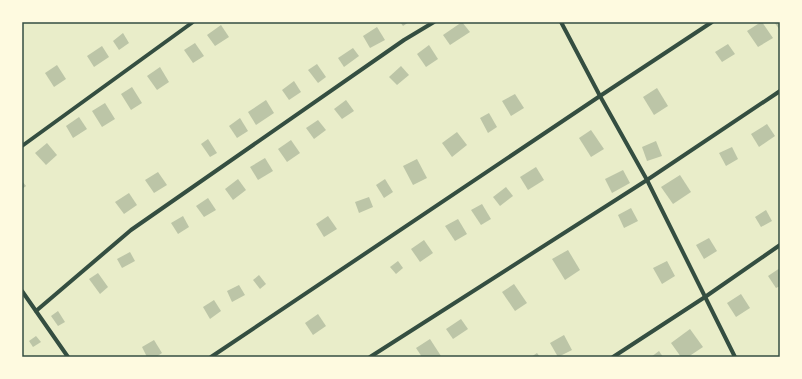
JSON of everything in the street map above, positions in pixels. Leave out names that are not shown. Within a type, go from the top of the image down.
[{"type":"street","points":[[22,146],[194,22]]},
{"type":"street","points":[[36,311],[131,230],[404,40],[434,22]]},
{"type":"street","points":[[561,22],[647,180],[735,357]]},
{"type":"street","points":[[211,357],[712,22]]},
{"type":"street","points":[[370,357],[647,180],[780,91]]},
{"type":"street","points":[[613,357],[705,297],[780,245]]},
{"type":"street","points":[[22,291],[68,357]]},
{"type":"building","points":[[400,22],[409,22],[403,26]]},
{"type":"building","points":[[462,22],[470,32],[450,45],[443,35]]},
{"type":"building","points":[[761,22],[773,38],[758,47],[747,31]]},
{"type":"building","points":[[774,22],[780,22],[780,30]]},
{"type":"building","points":[[221,25],[229,37],[215,46],[207,35]]},
{"type":"building","points":[[377,27],[385,40],[370,48],[363,36]]},
{"type":"building","points":[[123,33],[129,43],[119,50],[113,41]]},
{"type":"building","points":[[195,43],[204,56],[193,63],[184,50]]},
{"type":"building","points":[[728,44],[735,54],[722,62],[715,52]]},
{"type":"building","points":[[429,45],[438,59],[426,67],[417,54]]},
{"type":"building","points":[[102,46],[109,57],[94,67],[87,56]]},
{"type":"building","points":[[353,48],[359,56],[344,67],[338,58]]},
{"type":"building","points":[[317,64],[326,77],[318,83],[308,70]]},
{"type":"building","points":[[57,65],[66,79],[54,87],[45,73]]},
{"type":"building","points":[[401,66],[409,75],[397,85],[389,77]]},
{"type":"building","points":[[160,67],[169,82],[157,90],[147,76]]},
{"type":"building","points":[[294,81],[301,92],[289,100],[282,90]]},
{"type":"building","points":[[132,87],[142,103],[131,110],[121,94]]},
{"type":"building","points":[[657,88],[668,106],[654,115],[643,97]]},
{"type":"building","points":[[515,94],[524,108],[511,116],[502,101]]},
{"type":"building","points":[[266,100],[274,113],[256,125],[248,112]]},
{"type":"building","points":[[346,100],[354,111],[342,119],[334,109]]},
{"type":"building","points":[[105,103],[115,119],[102,127],[92,111]]},
{"type":"building","points":[[489,113],[497,127],[488,133],[480,118]]},
{"type":"building","points":[[79,117],[87,129],[73,138],[66,126]]},
{"type":"building","points":[[240,118],[248,131],[237,138],[229,126]]},
{"type":"building","points":[[318,120],[326,130],[314,139],[306,128]]},
{"type":"building","points":[[767,124],[775,136],[759,147],[751,134]]},
{"type":"building","points":[[591,130],[604,149],[591,157],[579,138]]},
{"type":"building","points":[[457,132],[467,145],[452,157],[442,143]]},
{"type":"building","points":[[208,139],[217,153],[210,157],[201,144]]},
{"type":"building","points":[[291,140],[300,153],[287,162],[278,149]]},
{"type":"building","points":[[656,141],[662,156],[647,161],[642,147]]},
{"type":"building","points":[[47,143],[57,155],[46,165],[35,153]]},
{"type":"building","points":[[732,147],[738,159],[726,166],[719,153]]},
{"type":"building","points":[[265,158],[273,171],[258,180],[250,167]]},
{"type":"building","points":[[417,159],[427,178],[413,185],[403,166]]},
{"type":"building","points":[[536,167],[544,180],[528,190],[520,177]]},
{"type":"building","points":[[623,170],[630,183],[612,193],[605,179]]},
{"type":"building","points":[[158,172],[167,185],[154,193],[145,180]]},
{"type":"building","points":[[680,175],[691,192],[673,204],[661,187]]},
{"type":"building","points":[[238,179],[246,190],[233,200],[225,189]]},
{"type":"building","points":[[385,179],[393,192],[384,198],[376,185]]},
{"type":"building","points":[[22,181],[26,186],[22,189]]},
{"type":"building","points":[[506,187],[513,196],[500,206],[493,197]]},
{"type":"building","points":[[129,193],[137,205],[124,214],[115,202]]},
{"type":"building","points":[[369,197],[373,207],[359,213],[355,202]]},
{"type":"building","points":[[208,198],[216,210],[204,217],[196,206]]},
{"type":"building","points":[[482,204],[491,219],[481,225],[471,210]]},
{"type":"building","points":[[631,208],[638,221],[624,228],[618,215]]},
{"type":"building","points":[[766,210],[772,221],[761,227],[755,217]]},
{"type":"building","points":[[183,216],[189,227],[178,234],[171,223]]},
{"type":"building","points":[[328,216],[337,229],[324,237],[316,224]]},
{"type":"building","points":[[458,219],[467,234],[455,241],[445,226]]},
{"type":"building","points":[[709,238],[717,251],[704,259],[696,245]]},
{"type":"building","points":[[424,240],[433,253],[420,262],[411,249]]},
{"type":"building","points":[[568,250],[580,270],[565,280],[552,259]]},
{"type":"building","points":[[130,252],[135,261],[122,268],[117,259]]},
{"type":"building","points":[[398,261],[403,268],[396,274],[390,267]]},
{"type":"building","points":[[667,261],[675,276],[662,284],[653,268]]},
{"type":"building","points":[[780,268],[780,286],[776,288],[768,276]]},
{"type":"building","points":[[98,273],[108,287],[100,294],[89,279]]},
{"type":"building","points":[[259,275],[266,284],[260,289],[253,280]]},
{"type":"building","points":[[514,284],[527,303],[515,311],[502,292]]},
{"type":"building","points":[[239,285],[245,295],[232,302],[227,291]]},
{"type":"building","points":[[741,294],[750,308],[736,317],[727,303]]},
{"type":"building","points":[[214,300],[221,311],[210,319],[203,307]]},
{"type":"building","points":[[58,311],[65,322],[58,326],[51,316]]},
{"type":"building","points":[[318,314],[326,326],[313,335],[305,323]]},
{"type":"building","points":[[461,319],[468,329],[453,339],[446,329]]},
{"type":"building","points":[[690,329],[703,347],[688,357],[681,357],[671,343]]},
{"type":"building","points":[[564,335],[572,350],[558,357],[550,343]]},
{"type":"building","points":[[36,336],[41,342],[33,347],[29,341]]},
{"type":"building","points":[[430,339],[441,356],[440,357],[422,357],[416,348]]},
{"type":"building","points":[[154,340],[162,353],[156,357],[147,357],[142,347]]},
{"type":"building","points":[[659,351],[663,357],[651,357]]},
{"type":"building","points":[[537,353],[540,357],[531,357]]}]
